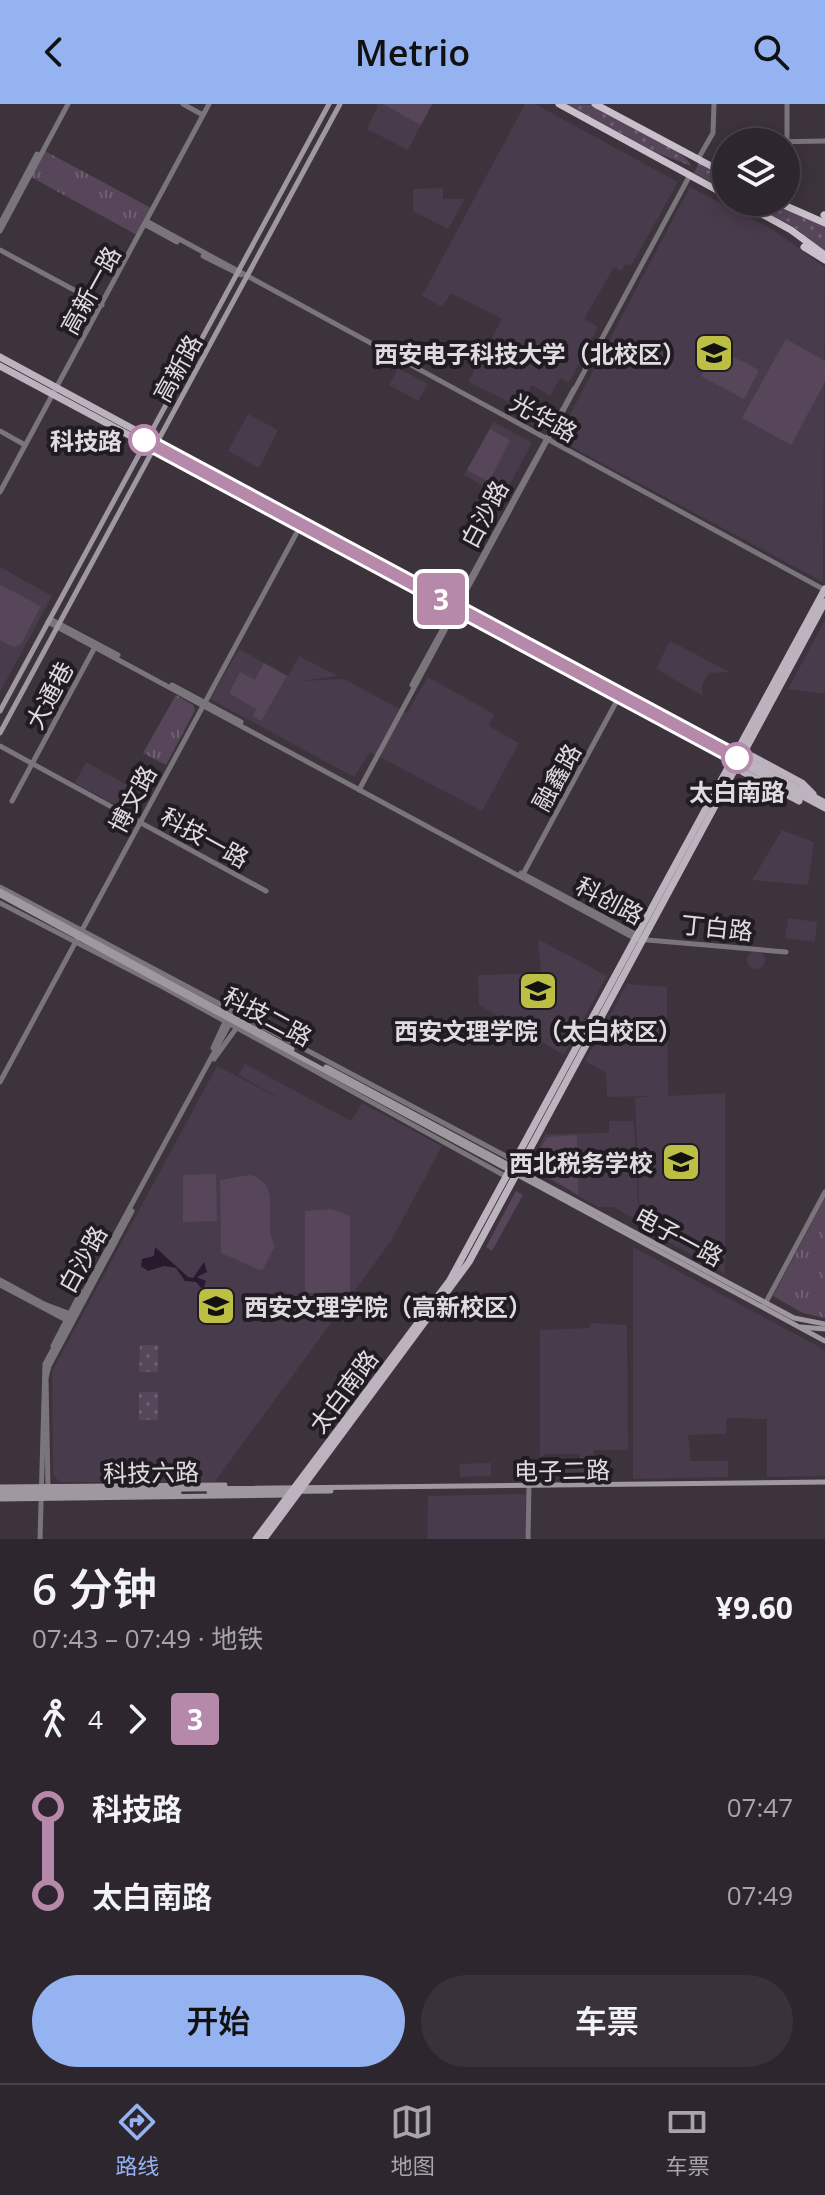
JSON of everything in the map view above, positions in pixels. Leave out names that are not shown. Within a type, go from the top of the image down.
[{"type":"highway","points":[[559,104],[712,187]]},
{"type":"highway","points":[[595,104],[712,166]]},
{"type":"highway","points":[[800,210],[823,219]]},
{"type":"highway","points":[[761,216],[825,258]]},
{"type":"main road","name":"高新路","points":[[0,711],[329,104]]},
{"type":"main road","name":"高新路","points":[[0,733],[340,104]]},
{"type":"main road","points":[[0,357],[55,391]]},
{"type":"main road","points":[[0,366],[147,439],[154,446],[820,803]]},
{"type":"main road","name":"太白南路","points":[[739,760],[825,590]]},
{"type":"main road","name":"太白南路","points":[[256,1539],[451,1290],[639,938],[825,602]]},
{"type":"main road","name":"科技二路","points":[[0,891],[231,1024],[513,1170]]},
{"type":"main road","name":"电子一路","points":[[513,1170],[825,1341]]},
{"type":"main road","name":"电子一路","points":[[764,1306],[805,1322],[825,1326]]},
{"type":"main road","name":"电子一路","points":[[796,1327],[825,1326]]},
{"type":"main road","name":"电子二路","points":[[296,1489],[825,1484]]},
{"type":"main road","points":[[43,1493],[296,1489]]},
{"type":"main road","name":"太白南路","points":[[264,1539],[296,1489]]},
{"type":"main road","name":"科技六路","points":[[0,1493],[273,1494],[296,1489]]},
{"type":"main road","points":[[273,1494],[276,1511]]},
{"type":"street","points":[[0,224],[66,104]]},
{"type":"street","points":[[0,231],[66,104]]},
{"type":"street","points":[[183,104],[203,115]]},
{"type":"street","name":"高新一路","points":[[0,492],[209,104]]},
{"type":"street","points":[[698,159],[713,133],[714,104]]},
{"type":"street","points":[[787,104],[787,128]]},
{"type":"street","points":[[800,140],[825,141]]},
{"type":"street","name":"白沙路","points":[[359,788],[690,175]]},
{"type":"street","name":"光华路","points":[[147,224],[825,590]]},
{"type":"street","points":[[0,250],[102,305]]},
{"type":"street","points":[[0,431],[25,445]]},
{"type":"street","name":"博文路","points":[[0,1082],[296,534]]},
{"type":"street","name":"科创路","points":[[49,620],[204,704]]},
{"type":"street","name":"科创路","points":[[57,625],[639,938]]},
{"type":"street","name":"大通巷","points":[[12,801],[95,647]]},
{"type":"street","name":"融鑫路","points":[[522,876],[620,695]]},
{"type":"street","name":"科技一路","points":[[0,746],[266,891]]},
{"type":"street","points":[[0,903],[78,936],[513,1170]]},
{"type":"street","points":[[78,936],[293,1058],[513,1170]]},
{"type":"street","name":"丁白路","points":[[639,938],[786,952]]},
{"type":"street","name":"白沙路","points":[[41,1539],[46,1378],[68,1319],[231,1024]]},
{"type":"street","name":"白沙路","points":[[43,1493],[43,1376],[51,1354],[213,1058]]},
{"type":"street","points":[[764,1306],[825,1192]]},
{"type":"street","points":[[0,1282],[68,1319]]},
{"type":"street","points":[[528,1539],[529,1487]]},
{"type":"shaded area","points":[[375,104],[432,104],[408,150],[367,129],[378,106]]},
{"type":"shaded area","points":[[525,104],[535,104],[678,182],[631,266],[626,263],[621,271],[614,267],[584,319],[598,327],[569,383],[560,378],[550,396],[532,385],[520,407],[468,382],[502,319],[451,293],[442,307],[422,296]]},
{"type":"shaded area","name":"西安电子科技大学（北校区）","points":[[690,187],[712,198],[712,216],[746,216],[773,230],[825,267],[823,582],[557,439]]},
{"type":"shaded area","points":[[443,188],[443,199],[465,199],[448,229],[413,211],[413,189]]},
{"type":"shaded area","points":[[398,368],[428,384],[418,401],[389,385]]},
{"type":"shaded area","points":[[248,414],[278,430],[259,468],[228,451]]},
{"type":"shaded area","points":[[493,422],[532,442],[503,498],[464,475]]},
{"type":"shaded area","points":[[0,567],[52,596],[0,692]]},
{"type":"shaded area","points":[[825,620],[825,694],[788,689]]},
{"type":"shaded area","points":[[670,641],[730,672],[709,673],[702,685],[703,696],[656,669]]},
{"type":"shaded area","points":[[239,649],[288,676],[299,656],[338,676],[300,681],[344,679],[407,713],[428,677],[494,714],[489,726],[519,743],[482,811],[370,752],[354,777],[210,699]]},
{"type":"shaded area","points":[[86,762],[145,795],[134,815],[75,783]]},
{"type":"shaded area","points":[[782,830],[814,842],[808,885],[752,880]]},
{"type":"shaded area","points":[[788,918],[817,922],[815,942],[785,938]]},
{"type":"shaded area","name":"西安文理学院（太白校区）","points":[[538,939],[607,976],[564,1055],[479,1005],[478,975],[541,973]]},
{"type":"shaded area","points":[[756,951],[765,960],[756,969],[747,960]]},
{"type":"shaded area","name":"西北税务学校","points":[[627,984],[667,987],[668,1096],[725,1093],[725,1274],[640,1226],[635,1098],[649,1096],[607,1097],[606,1073],[585,1061]]},
{"type":"shaded area","name":"西安文理学院（高新校区）","points":[[245,1064],[351,1121],[362,1103],[442,1146],[391,1241],[214,1483],[60,1482],[53,1475],[52,1371],[217,1066],[295,1106],[238,1075]]},
{"type":"shaded area","points":[[609,1121],[634,1121],[639,1222],[614,1207],[598,1207],[530,1168],[545,1134],[609,1133]]},
{"type":"shaded area","points":[[155,1247],[188,1277],[193,1278],[204,1262],[207,1272],[197,1277],[206,1281],[203,1290],[196,1282],[185,1281],[176,1268],[164,1266],[148,1271],[141,1266],[142,1259],[154,1256]]},
{"type":"shaded area","points":[[633,1247],[825,1350],[825,1476],[767,1477],[767,1419],[727,1418],[726,1434],[688,1435],[691,1461],[728,1461],[728,1477],[633,1479]]},
{"type":"shaded area","points":[[592,1323],[627,1325],[628,1450],[594,1450],[594,1473],[549,1474],[549,1469],[579,1469],[580,1454],[544,1454],[540,1459],[540,1330],[588,1328]]},
{"type":"shaded area","points":[[491,1463],[491,1476],[460,1477],[459,1464]]},
{"type":"shaded area","points":[[526,1494],[525,1539],[427,1539],[428,1496]]},
{"type":"green space","points":[[383,104],[432,104],[421,125]]},
{"type":"green space","points":[[567,104],[593,105],[615,115],[677,151],[691,166],[657,153]]},
{"type":"green space","points":[[45,151],[151,208],[137,235],[31,177]]},
{"type":"green space","points":[[699,162],[712,169],[712,183],[694,173]]},
{"type":"green space","points":[[800,215],[825,226],[825,251],[774,216]]},
{"type":"green space","points":[[786,339],[825,361],[825,382],[791,445],[742,418]]},
{"type":"green space","points":[[716,348],[759,370],[744,399],[701,376]]},
{"type":"green space","points":[[490,429],[510,440],[489,482],[467,470]]},
{"type":"green space","points":[[0,585],[41,606],[21,644],[14,647],[0,640]]},
{"type":"green space","points":[[264,663],[287,676],[261,721],[253,716],[256,709],[229,693],[240,672],[255,680]]},
{"type":"green space","points":[[176,695],[193,705],[195,710],[166,765],[143,753]]},
{"type":"green space","points":[[577,1135],[578,1195],[531,1166],[547,1137]]},
{"type":"green space","points":[[216,1174],[217,1221],[183,1222],[183,1175]]},
{"type":"green space","points":[[250,1175],[261,1180],[270,1196],[271,1237],[275,1246],[262,1271],[221,1253],[220,1180]]},
{"type":"green space","points":[[516,1191],[523,1195],[492,1251],[486,1247]]},
{"type":"green space","points":[[825,1198],[825,1318],[803,1313],[773,1296]]},
{"type":"green space","points":[[332,1209],[350,1216],[350,1292],[328,1296],[305,1292],[305,1211]]},
{"type":"green space","points":[[140,1345],[158,1345],[158,1372],[139,1372]]},
{"type":"green space","points":[[139,1392],[158,1392],[158,1420],[139,1420]]},
{"type":"metro line","name":"3","points":[[144,440],[737,758]]},
{"type":"place","name":"西安电子科技大学（北校区）","points":[[714,353]]},
{"type":"place","name":"科技路","points":[[144,440]]},
{"type":"place","name":"太白南路","points":[[737,758]]},
{"type":"place","name":"西安文理学院（太白校区）","points":[[538,991]]},
{"type":"place","name":"西北税务学校","points":[[681,1162]]},
{"type":"place","name":"西安文理学院（高新校区）","points":[[216,1306]]}]
